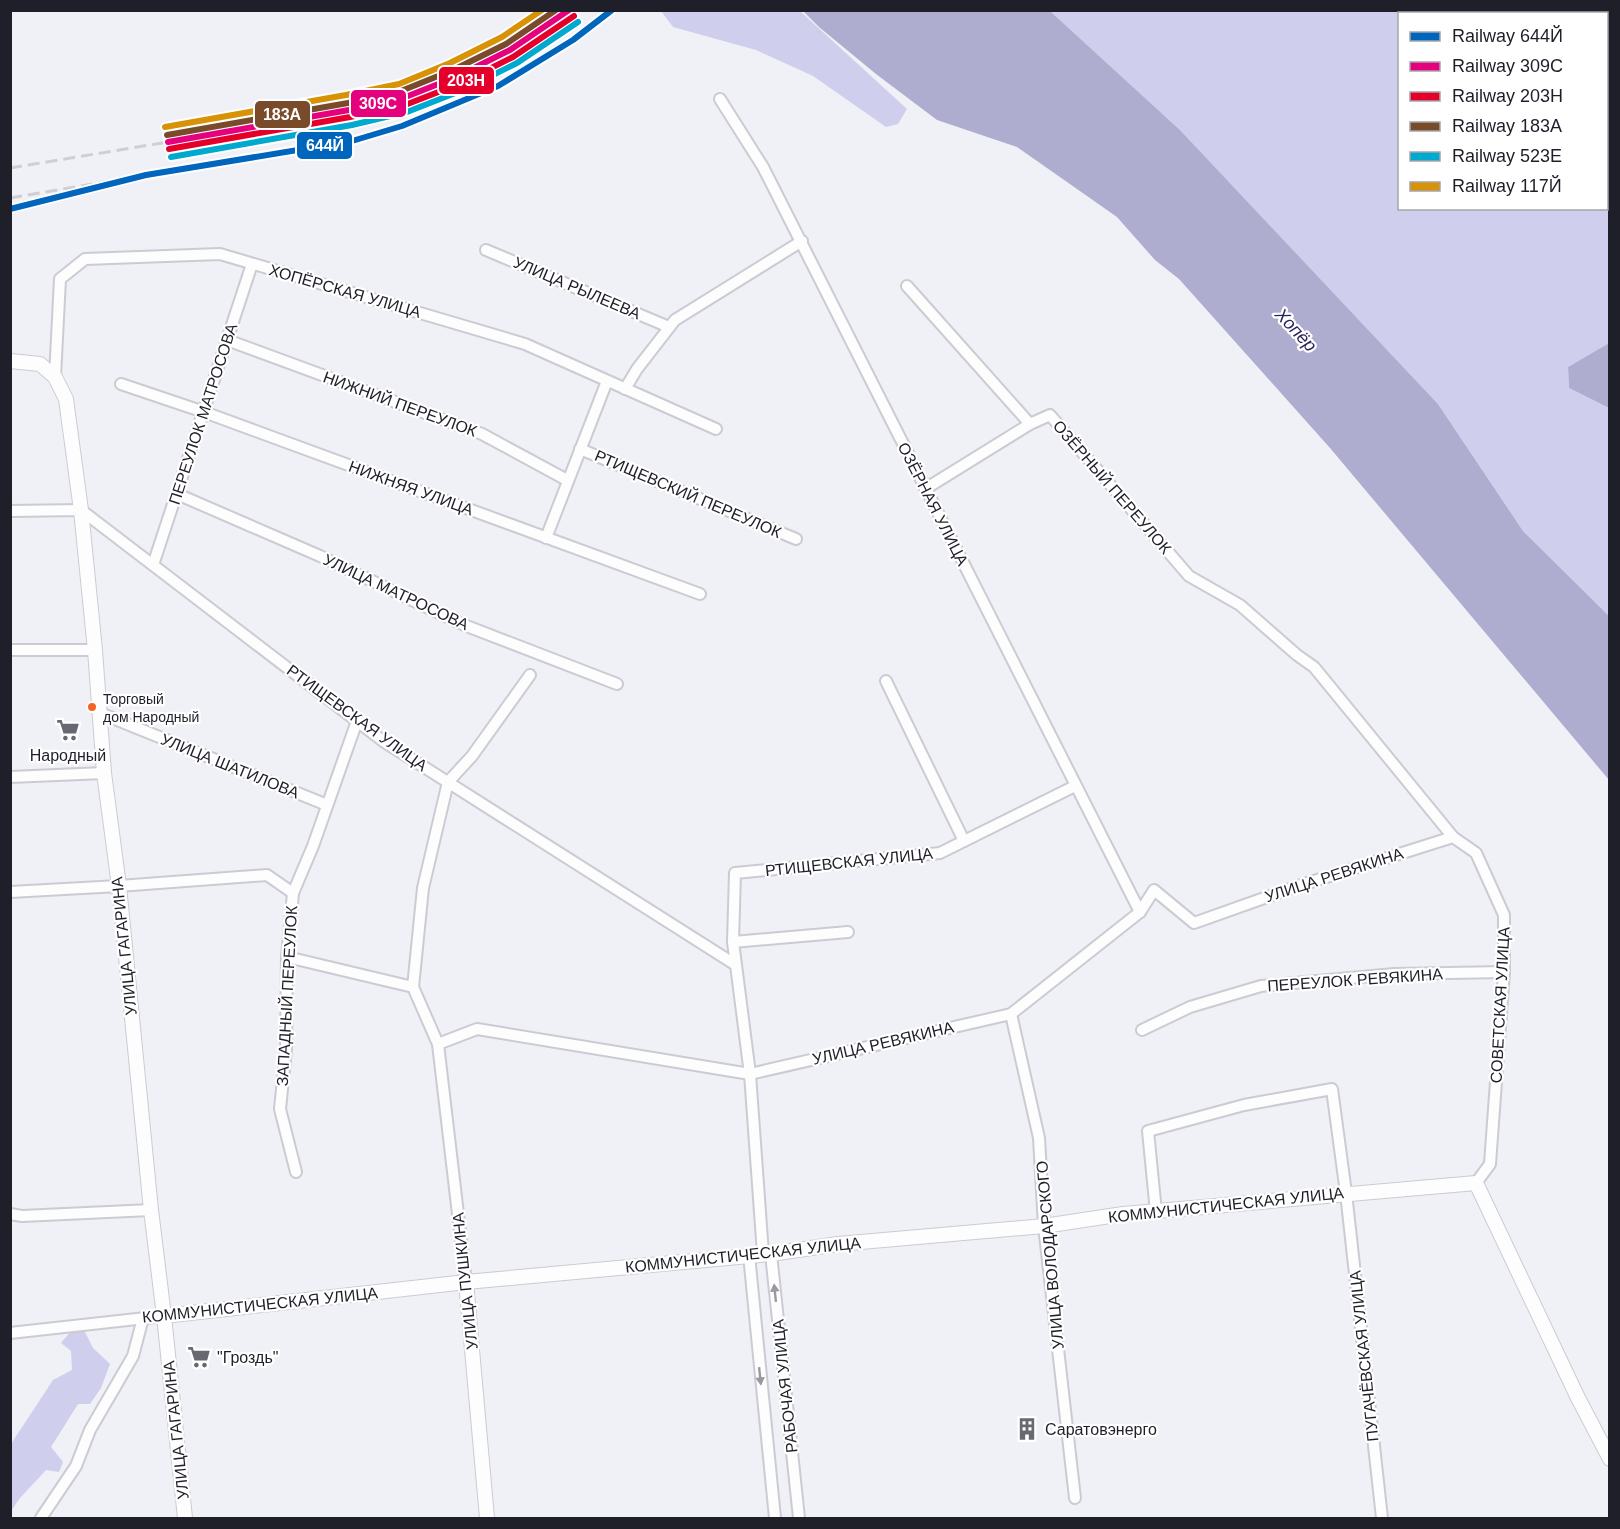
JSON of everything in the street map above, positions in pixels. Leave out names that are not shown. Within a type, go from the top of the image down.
[{"type":"street","name":"ОЗЁРНАЯ УЛИЦА","points":[[720,99],[763,167],[1140,912]]},
{"type":"street","points":[[625,389],[637,369],[675,320],[801,241]]},
{"type":"street","name":"УЛИЦА РЫЛЕЕВА","points":[[486,250],[669,327]]},
{"type":"street","name":"ХОПЁРСКАЯ УЛИЦА","points":[[55,377],[60,279],[85,259],[220,254],[525,344],[716,429]]},
{"type":"street","name":"ПЕРЕУЛОК МАТРОСОВА","points":[[153,565],[252,264]]},
{"type":"street","name":"ОЗЁРНЫЙ ПЕРЕУЛОК","points":[[907,286],[1029,424]]},
{"type":"street","name":"НИЖНИЙ ПЕРЕУЛОК","points":[[227,340],[482,434],[567,480]]},
{"type":"street","points":[[10,361],[40,364],[55,377]]},
{"type":"street","name":"УЛИЦА ГАГАРИНА","points":[[55,377],[66,399],[81,510],[104,773],[119,886],[184,1518]]},
{"type":"street","points":[[546,538],[607,381]]},
{"type":"street","name":"НИЖНЯЯ УЛИЦА","points":[[121,384],[204,412],[700,594]]},
{"type":"street","name":"ОЗЁРНЫЙ ПЕРЕУЛОК","points":[[925,489],[1029,424],[1050,415],[1189,576]]},
{"type":"street","name":"РТИЩЕВСКИЙ ПЕРЕУЛОК","points":[[580,449],[796,539]]},
{"type":"street","name":"УЛИЦА МАТРОСОВА","points":[[177,495],[320,556],[464,625],[617,684]]},
{"type":"street","points":[[10,512],[81,510]]},
{"type":"street","name":"РТИЩЕВСКАЯ УЛИЦА","points":[[81,510],[383,741],[736,965]]},
{"type":"street","name":"СОВЕТСКАЯ УЛИЦА","points":[[1189,576],[1240,605],[1314,667],[1453,837],[1476,853],[1504,915],[1504,972],[1490,1164],[1476,1183]]},
{"type":"street","points":[[10,650],[95,650]]},
{"type":"street","points":[[438,1044],[413,987],[423,888],[448,782],[472,756],[530,675]]},
{"type":"street","points":[[886,681],[964,841]]},
{"type":"street","name":"УЛИЦА ШАТИЛОВА","points":[[100,713],[327,805]]},
{"type":"street","name":"ЗАПАДНЫЙ ПЕРЕУЛОК","points":[[296,1172],[280,1109],[285,1049],[287,957],[293,893],[357,721]]},
{"type":"street","points":[[10,777],[104,773]]},
{"type":"street","name":"РТИЩЕВСКАЯ УЛИЦА","points":[[761,1254],[750,1074],[734,942],[735,873],[940,853],[1075,786]]},
{"type":"street","name":"УЛИЦА РЕВЯКИНА","points":[[438,1044],[477,1029],[750,1074],[1011,1014],[1140,912],[1154,890],[1194,923],[1295,886],[1453,837]]},
{"type":"street","points":[[10,892],[267,875],[293,893]]},
{"type":"street","points":[[734,942],[848,932]]},
{"type":"street","points":[[287,957],[413,987]]},
{"type":"street","name":"ПЕРЕУЛОК РЕВЯКИНА","points":[[1142,1030],[1190,1007],[1262,986],[1394,974],[1504,972]]},
{"type":"street","name":"УЛИЦА ВОЛОДАРСКОГО","points":[[1011,1014],[1040,1138],[1044,1226],[1075,1498]]},
{"type":"street","name":"УЛИЦА ПУШКИНА","points":[[438,1044],[466,1282],[487,1518]]},
{"type":"street","name":"ПУГАЧЁВСКАЯ УЛИЦА","points":[[1156,1212],[1148,1131],[1244,1105],[1332,1089],[1346,1193],[1382,1518]]},
{"type":"street","points":[[1476,1183],[1578,1398],[1610,1459]]},
{"type":"street","name":"КОММУНИСТИЧЕСКАЯ УЛИЦА","points":[[10,1333],[466,1282],[761,1254],[838,1244],[1044,1226],[1346,1193],[1476,1183]]},
{"type":"street","points":[[10,1214],[22,1216],[151,1210]]},
{"type":"street","name":"РАБОЧАЯ УЛИЦА","points":[[761,1254],[775,1518]]},
{"type":"street","name":"РАБОЧАЯ УЛИЦА","points":[[761,1254],[800,1518]]},
{"type":"street","points":[[40,1518],[76,1466],[90,1431],[133,1356],[143,1318]]},
{"type":"shaded area","points":[[661,11],[800,11],[907,109],[898,124],[886,127],[813,76],[756,50],[673,27]]},
{"type":"shaded area","points":[[1050,11],[1609,11],[1609,343],[1568,367],[1569,388],[1609,408],[1609,616],[1523,531],[1438,404],[1180,130]]},
{"type":"shaded area","points":[[71,1331],[85,1332],[93,1348],[110,1364],[101,1388],[90,1404],[78,1404],[51,1447],[63,1462],[59,1472],[46,1470],[11,1511],[11,1444],[53,1380],[72,1370],[71,1351],[61,1343]]},
{"type":"water","name":"Хопёр","points":[[803,11],[1050,11],[1180,130],[1438,404],[1523,531],[1609,616],[1609,780],[1330,448],[1179,279],[1155,260],[1117,217],[1017,147],[937,120],[876,74]]},
{"type":"water","points":[[1609,343],[1610,408],[1569,388],[1568,367]]},
{"type":"railway","points":[[10,168],[168,142]]},
{"type":"railway","points":[[10,198],[146,175]]},
{"type":"rail line","name":"117Й","points":[[165,127],[399,84],[450,63],[502,37],[542,10]]},
{"type":"rail line","name":"183А","points":[[167,135],[348,103],[401,91],[453,70],[506,44],[556,10]]},
{"type":"rail line","name":"309С","points":[[168,142],[349,110],[403,98],[456,77],[510,50],[569,10]]},
{"type":"rail line","name":"644Й","points":[[10,209],[146,175],[352,141],[402,126],[498,86],[573,40],[612,10]]},
{"type":"rail line","name":"203Н","points":[[169,149],[405,105],[459,84],[513,57],[574,16]]},
{"type":"rail line","name":"523Е","points":[[171,157],[352,125],[407,112],[463,90],[517,63],[578,22]]},
{"type":"place","name":"Торговый дом Народный","points":[[92,707]]},
{"type":"place","name":"Народный","points":[[68,730]]},
{"type":"place","name":"\"Гроздь\"","points":[[199,1357]]},
{"type":"place","name":"Саратовэнерго","points":[[1027,1429]]}]
